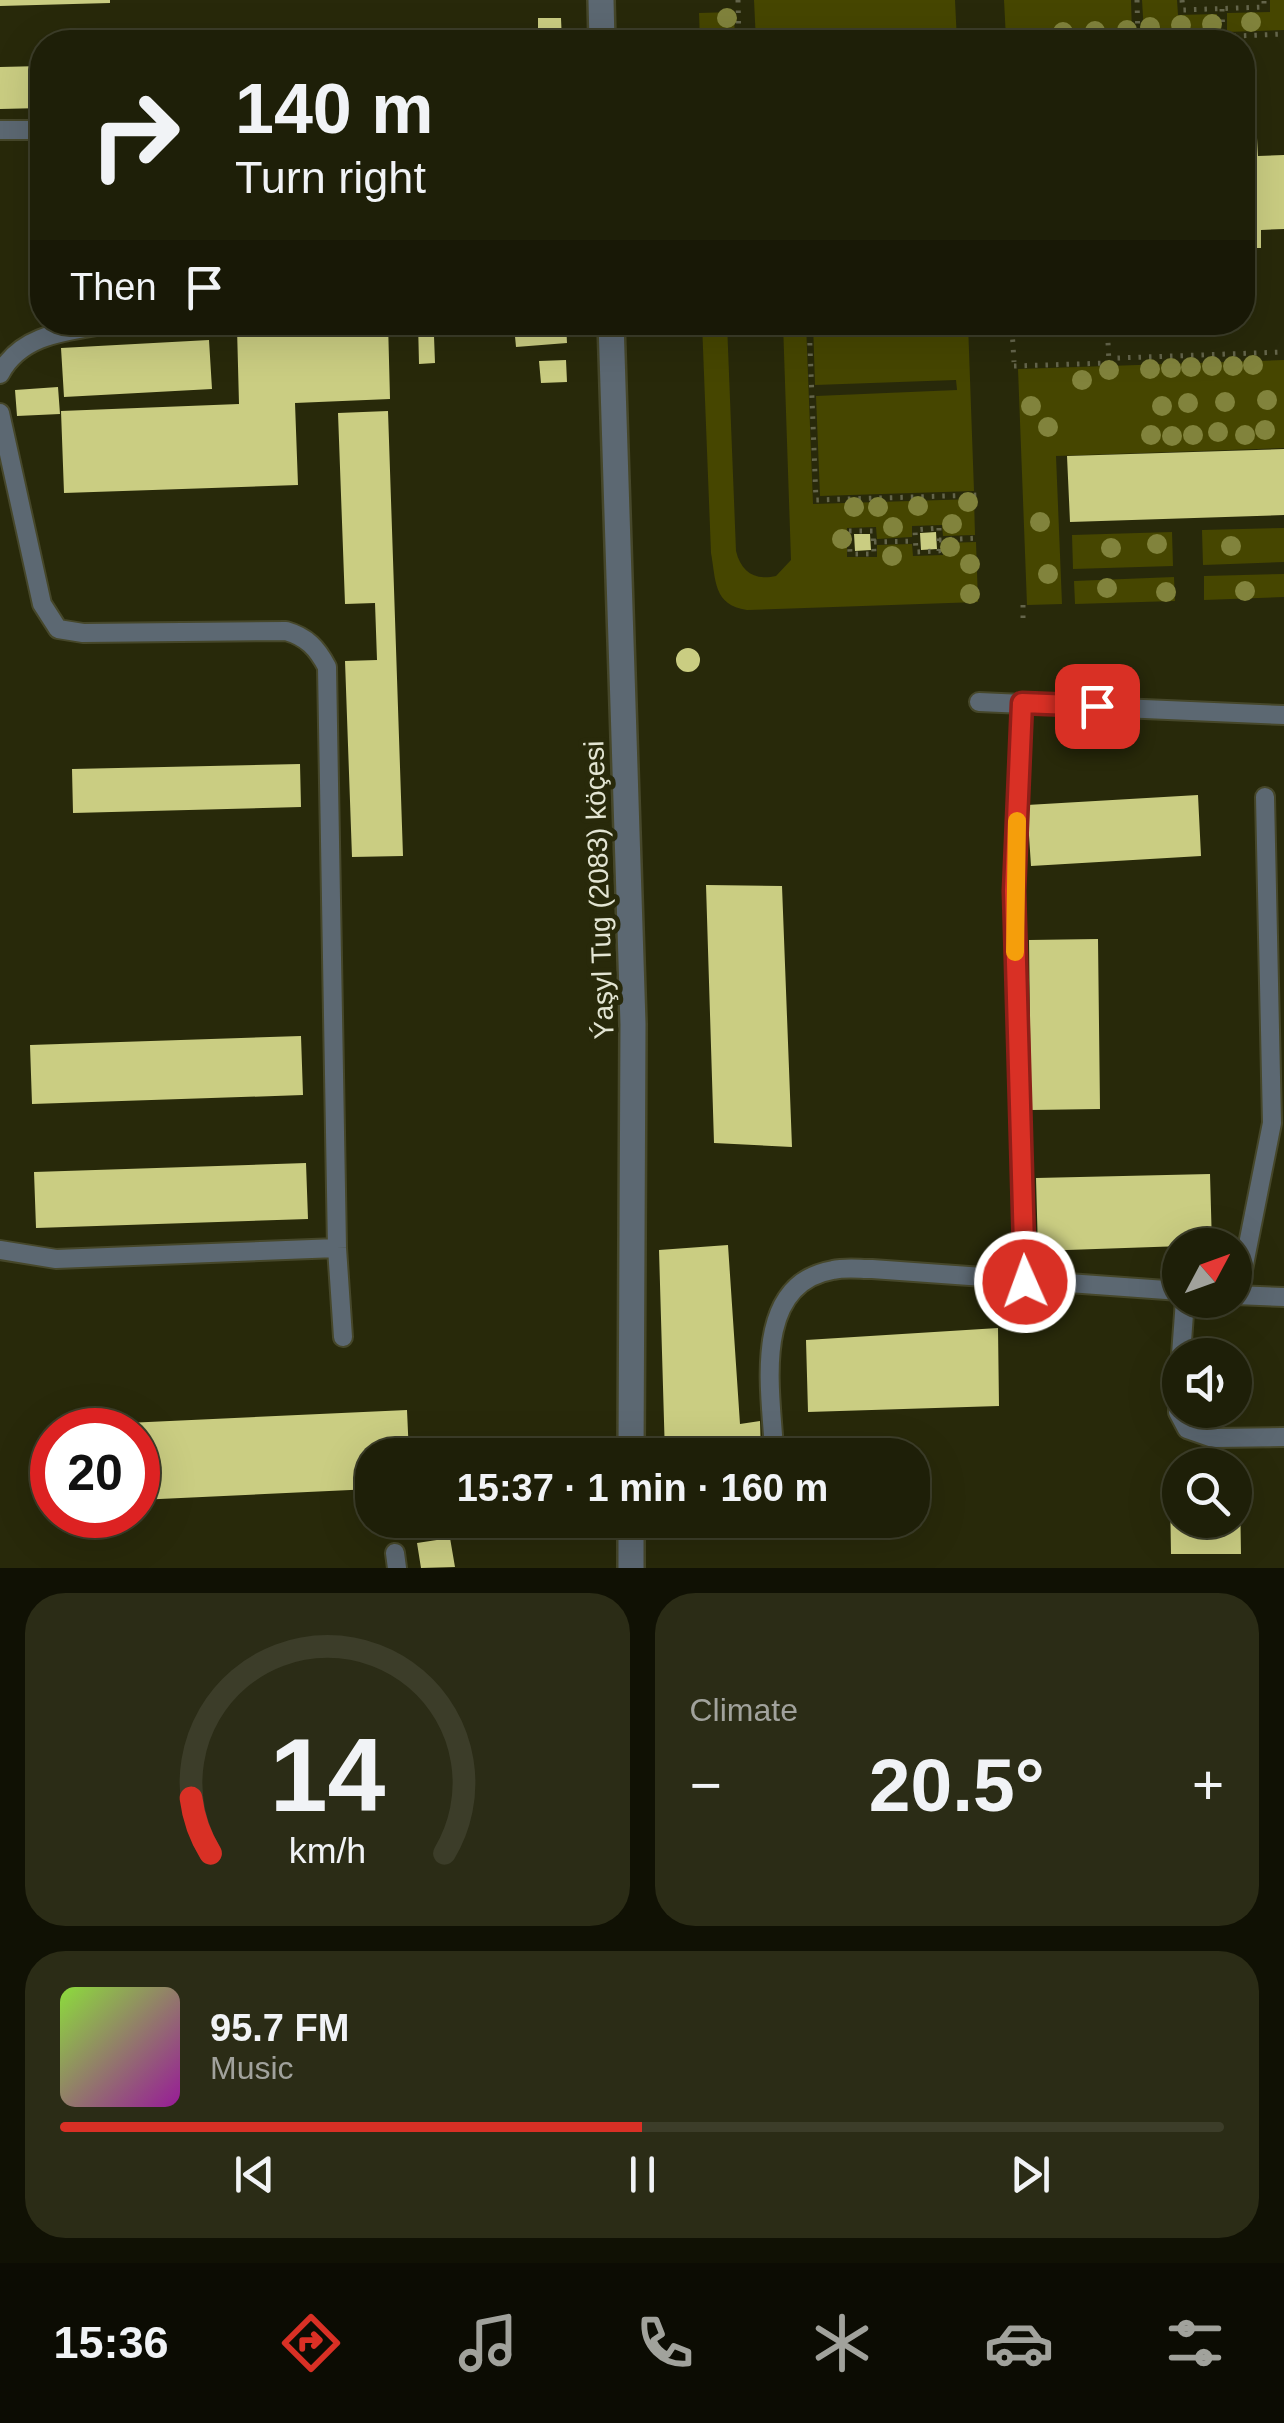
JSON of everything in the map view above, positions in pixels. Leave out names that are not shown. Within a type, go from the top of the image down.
[{"type":"street","points":[[601,0],[602,30]]},
{"type":"street","name":"Ýaşyl Tug (2083) köçesi","points":[[611,335],[634,1024],[631,1438]]},
{"type":"street","points":[[630,1568],[631,1538]]},
{"type":"lane","points":[[0,130],[30,130]]},
{"type":"lane","points":[[0,374],[8,358],[23,344],[52,335]]},
{"type":"lane","points":[[0,414],[42,604],[58,629],[83,633],[286,631],[301,635],[317,648],[327,667],[337,1248],[343,1337]]},
{"type":"lane","points":[[979,702],[1284,715]]},
{"type":"lane","points":[[1022,703],[1014,891],[1025,1282]]},
{"type":"lane","points":[[1250,1228],[1272,1122],[1277,1021],[1265,797]]},
{"type":"lane","points":[[0,1250],[56,1259],[337,1248]]},
{"type":"lane","points":[[773,1435],[770,1342],[792,1292],[810,1278],[832,1270],[872,1270],[1162,1290]]},
{"type":"lane","points":[[1252,1296],[1284,1298]]},
{"type":"lane","points":[[1186,1428],[1213,1438],[1284,1437]]},
{"type":"path","points":[[738,0],[739,30]]},
{"type":"path","points":[[1136,0],[1138,30]]},
{"type":"path","points":[[1182,0],[1182,10],[1264,7],[1264,0]]},
{"type":"path","points":[[1222,8],[1223,30]]},
{"type":"path","points":[[1255,36],[1284,34]]},
{"type":"path","points":[[810,335],[816,500],[978,495]]},
{"type":"path","points":[[1012,335],[1014,364],[1284,352]]},
{"type":"path","points":[[1108,335],[1109,362]]},
{"type":"path","points":[[939,528],[939,540],[939,552],[916,552],[916,530],[939,528]]},
{"type":"path","points":[[849,531],[873,531],[874,542],[874,554],[850,554],[849,531]]},
{"type":"path","points":[[939,540],[980,538]]},
{"type":"path","points":[[874,542],[916,540]]},
{"type":"path","points":[[1023,605],[1024,622]]},
{"type":"shaded area","points":[[754,0],[955,0],[956,30],[755,30]]},
{"type":"shaded area","points":[[1004,0],[1131,0],[1132,30],[1006,30]]},
{"type":"shaded area","points":[[1142,0],[1177,0],[1178,15],[1217,14],[1218,30],[1144,30]]},
{"type":"shaded area","points":[[1270,0],[1284,0],[1284,30],[1227,30],[1227,13],[1270,12]]},
{"type":"shaded area","points":[[734,12],[735,30],[700,30],[699,13]]},
{"type":"shaded area","points":[[702,335],[727,335],[736,551],[745,569],[762,577],[776,576],[791,560],[783,335],[806,335],[813,504],[974,499],[975,535],[943,536],[942,525],[912,526],[912,537],[877,539],[876,527],[847,528],[847,557],[877,557],[877,545],[912,544],[913,556],[943,555],[943,543],[976,542],[978,602],[747,610],[722,597],[711,553]]},
{"type":"shaded area","points":[[813,335],[968,335],[974,491],[820,496],[816,396],[957,390],[956,380],[815,385]]},
{"type":"shaded area","points":[[1284,360],[1284,448],[1056,456],[1062,604],[1027,605],[1018,369]]},
{"type":"shaded area","points":[[1284,528],[1284,562],[1203,565],[1202,530]]},
{"type":"shaded area","points":[[1172,532],[1173,566],[1073,569],[1072,535]]},
{"type":"shaded area","points":[[1284,574],[1284,597],[1204,600],[1204,576]]},
{"type":"shaded area","points":[[1174,577],[1175,601],[1075,604],[1074,581]]},
{"type":"building","points":[[0,0],[110,0],[110,3],[0,6]]},
{"type":"building","points":[[538,18],[561,18],[562,30],[538,30]]},
{"type":"building","points":[[30,66],[30,108],[0,109],[0,67]]},
{"type":"building","points":[[1255,138],[1258,156],[1284,155],[1284,229],[1261,230],[1261,248],[1255,248]]},
{"type":"building","points":[[237,335],[388,335],[390,399],[295,403],[298,485],[64,493],[61,411],[239,404]]},
{"type":"building","points":[[418,335],[452,335],[434,336],[435,363],[419,364]]},
{"type":"building","points":[[515,335],[567,335],[567,343],[516,347]]},
{"type":"building","points":[[209,340],[212,389],[64,397],[61,348]]},
{"type":"building","points":[[566,360],[567,382],[541,383],[539,361]]},
{"type":"building","points":[[58,387],[60,414],[17,416],[15,390]]},
{"type":"building","points":[[388,411],[403,856],[352,857],[345,661],[377,660],[375,603],[345,604],[338,413]]},
{"type":"building","points":[[1284,449],[1284,515],[1070,522],[1067,456]]},
{"type":"building","points":[[936,532],[937,549],[921,550],[920,533]]},
{"type":"building","points":[[854,534],[870,534],[871,550],[855,551]]},
{"type":"building","points":[[688,648],[697,651],[697,669],[688,672],[679,669],[676,660],[679,651]]},
{"type":"building","points":[[300,764],[301,807],[73,813],[72,769]]},
{"type":"building","points":[[1198,795],[1201,856],[1031,866],[1027,805]]},
{"type":"building","points":[[706,885],[782,886],[792,1147],[714,1143]]},
{"type":"building","points":[[1098,939],[1100,1109],[1031,1110],[1029,940]]},
{"type":"building","points":[[301,1036],[303,1095],[32,1104],[30,1045]]},
{"type":"building","points":[[306,1163],[308,1219],[36,1228],[34,1172]]},
{"type":"building","points":[[1210,1174],[1212,1228],[1162,1228],[1162,1247],[1038,1251],[1036,1178]]},
{"type":"building","points":[[728,1245],[740,1424],[760,1421],[760,1438],[665,1438],[659,1250]]},
{"type":"building","points":[[998,1328],[999,1406],[808,1412],[806,1340]]},
{"type":"building","points":[[407,1410],[408,1438],[355,1438],[355,1490],[160,1499],[160,1421]]},
{"type":"building","points":[[450,1538],[455,1567],[421,1568],[417,1543]]},
{"type":"building","points":[[1171,1538],[1241,1538],[1241,1554],[1171,1554]]},
{"type":"slow traffic","points":[[1015,952],[1017,821]]},
{"type":"route","points":[[1025,1282],[1014,891],[1022,703],[1097,706]]}]
